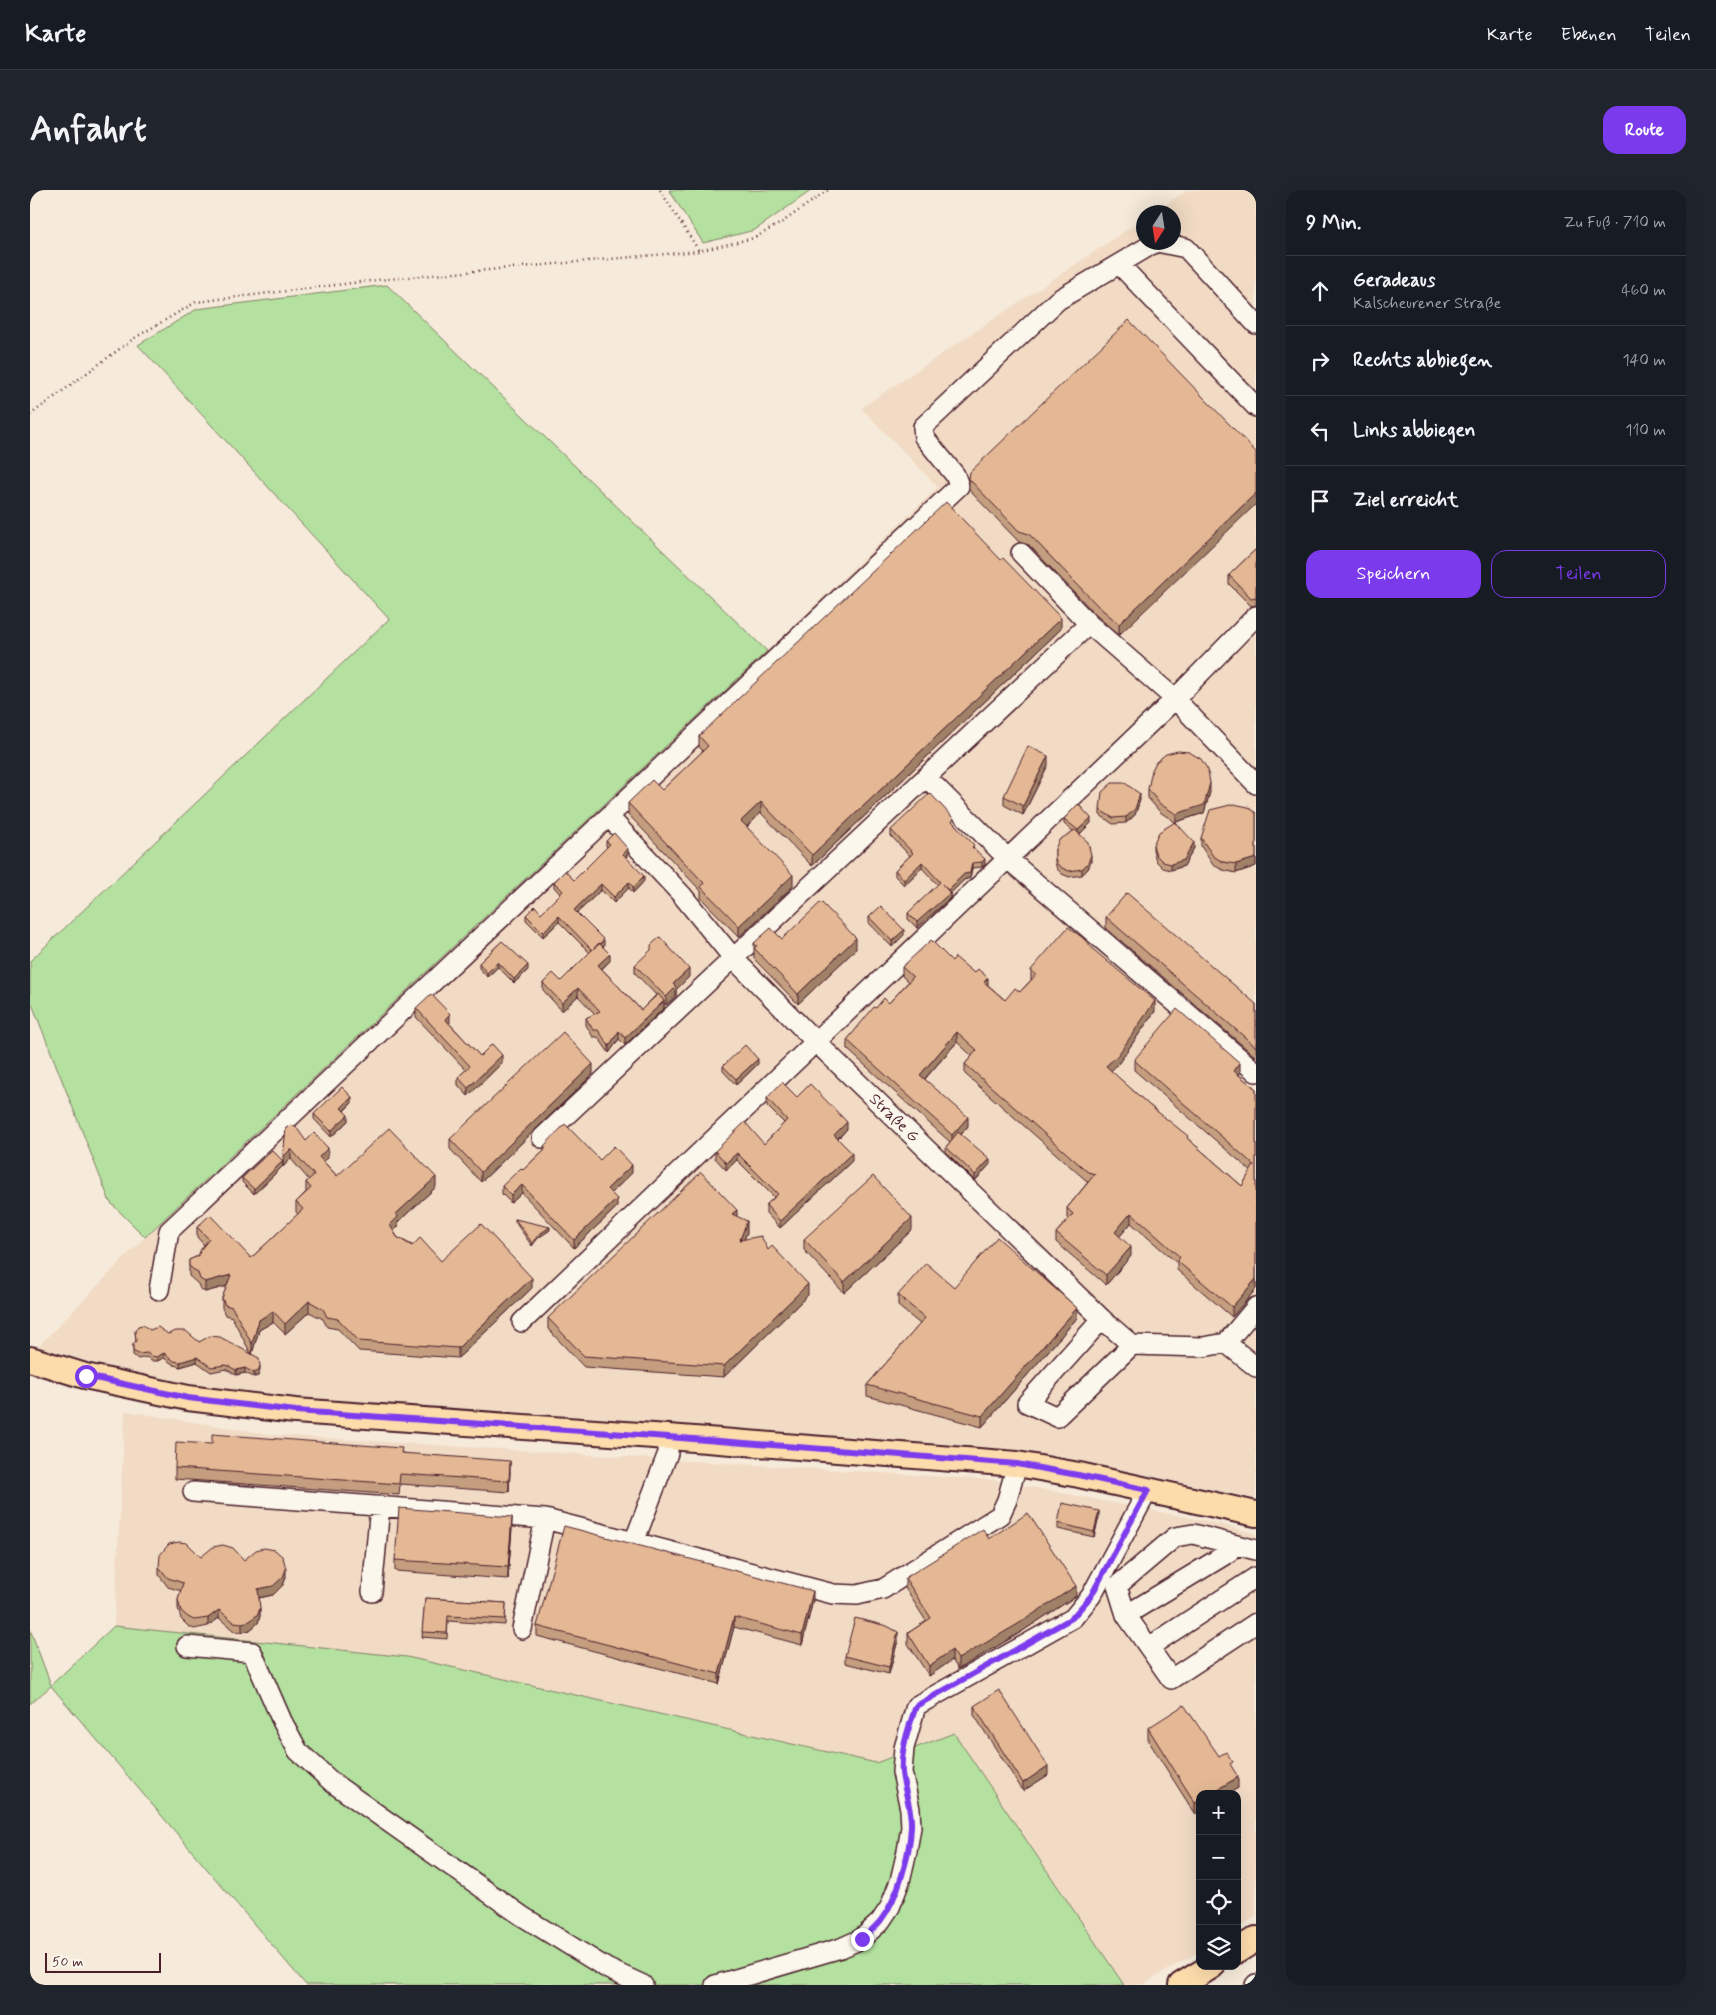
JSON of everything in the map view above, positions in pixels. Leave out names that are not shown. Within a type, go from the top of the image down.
[{"type":"main road","points":[[30,1359],[86,1376],[188,1398],[296,1411],[1017,1464],[1078,1475],[1256,1514]]},
{"type":"main road","points":[[1241,1948],[1256,1939]]},
{"type":"main road","points":[[1182,1985],[1206,1970]]},
{"type":"lane","points":[[1181,247],[1186,248],[1256,324]]},
{"type":"lane","points":[[159,1290],[169,1231],[958,486],[955,475],[924,437],[923,427],[1058,300],[1143,250]]},
{"type":"lane","points":[[1119,264],[1256,407]]},
{"type":"lane","points":[[1020,553],[1089,624],[1175,699],[1256,784]]},
{"type":"lane","points":[[522,1322],[1175,699],[1256,616]]},
{"type":"lane","points":[[542,1138],[1089,624]]},
{"type":"lane","points":[[926,777],[1008,859],[1256,1072]]},
{"type":"lane","name":"Straße G","points":[[609,817],[682,895],[734,958],[816,1042],[1102,1319],[1132,1345]]},
{"type":"lane","points":[[1102,1319],[1027,1403],[1057,1417],[1132,1345],[1203,1347],[1222,1344],[1256,1307]]},
{"type":"lane","points":[[1222,1344],[1256,1367]]},
{"type":"lane","points":[[634,1542],[668,1453],[668,1437]]},
{"type":"lane","points":[[193,1492],[545,1519],[833,1594],[857,1595],[884,1589],[1000,1514],[1007,1500],[1017,1464]]},
{"type":"lane","points":[[715,1985],[841,1948],[862,1939],[880,1922],[890,1907],[900,1880],[911,1827],[910,1809],[902,1772],[904,1748],[916,1706],[1072,1618],[1091,1596],[1148,1490]]},
{"type":"lane","points":[[372,1592],[380,1506]]},
{"type":"lane","points":[[522,1629],[545,1519]]},
{"type":"lane","points":[[1256,1550],[1192,1534],[1175,1536],[1117,1586],[1126,1615],[1171,1679],[1256,1623]]},
{"type":"lane","points":[[1126,1615],[1228,1552],[1234,1545]]},
{"type":"lane","points":[[1149,1647],[1256,1577]]},
{"type":"lane","points":[[187,1646],[252,1652],[282,1721],[298,1751],[333,1783],[522,1916],[608,1969],[644,1985]]},
{"type":"path","points":[[660,190],[699,251]]},
{"type":"path","points":[[30,414],[133,339],[196,302],[377,280],[699,251],[754,238],[781,223],[828,190]]},
{"type":"shaded area","points":[[1188,190],[1256,190],[1256,1499],[1152,1476],[918,1443],[307,1401],[171,1383],[37,1348],[145,1237],[767,651],[938,487],[861,408],[1136,224],[1136,250],[1181,250],[1181,205],[1165,205]]},
{"type":"shaded area","points":[[125,1411],[275,1435],[995,1480],[1217,1523],[1256,1534],[1256,1917],[1241,1926],[1241,1790],[1196,1790],[1196,1953],[1142,1985],[1124,1985],[954,1733],[876,1763],[407,1657],[114,1626]]},
{"type":"green space","points":[[669,190],[812,190],[755,230],[703,243]]},
{"type":"green space","points":[[387,285],[767,651],[145,1237],[110,1202],[30,999],[30,961],[389,619],[138,345],[197,309]]},
{"type":"green space","points":[[114,1626],[407,1657],[876,1763],[954,1733],[1124,1985],[306,1985],[51,1686],[30,1704],[30,1629],[51,1685]]},
{"type":"building","points":[[1129,320],[1256,452],[1256,493],[1119,624],[1097,605],[1029,534],[1019,531],[969,479],[970,472]]},
{"type":"building","points":[[946,502],[1001,560],[1003,558],[1061,618],[812,855],[761,802],[741,821],[793,875],[739,926],[701,887],[704,883],[628,803],[652,780],[662,790],[708,746],[699,736]]},
{"type":"building","points":[[1256,549],[1256,597],[1251,598],[1229,575]]},
{"type":"building","points":[[1028,746],[1048,756],[1023,806],[1004,796]]},
{"type":"building","points":[[1178,751],[1189,752],[1201,759],[1208,770],[1210,783],[1204,805],[1176,814],[1160,804],[1148,789],[1152,770],[1156,762],[1166,754]]},
{"type":"building","points":[[1112,783],[1125,783],[1140,794],[1135,809],[1126,817],[1113,818],[1100,810],[1102,792]]},
{"type":"building","points":[[930,793],[954,819],[952,821],[974,845],[972,847],[985,859],[982,862],[972,863],[970,873],[964,874],[948,890],[942,884],[950,893],[917,922],[908,913],[940,882],[922,862],[904,880],[895,870],[913,853],[891,830]]},
{"type":"building","points":[[1078,804],[1091,818],[1078,830],[1064,819]]},
{"type":"building","points":[[1234,804],[1248,807],[1256,813],[1256,858],[1236,864],[1223,862],[1213,856],[1201,838],[1210,810]]},
{"type":"building","points":[[1175,822],[1194,842],[1184,860],[1171,864],[1163,862],[1156,855],[1153,845],[1159,832]]},
{"type":"building","points":[[1075,830],[1088,842],[1091,855],[1088,863],[1082,869],[1069,871],[1057,864],[1055,849],[1059,840]]},
{"type":"building","points":[[614,833],[628,849],[623,854],[644,876],[633,887],[629,882],[614,897],[601,884],[574,910],[604,940],[592,950],[559,916],[543,932],[526,915],[535,906],[541,913],[563,891],[554,882],[565,871],[574,880],[610,844],[606,841]]},
{"type":"building","points":[[1127,893],[1256,1004],[1256,1047],[1106,917]]},
{"type":"building","points":[[821,902],[856,938],[798,994],[754,948],[757,946],[754,943],[771,928],[782,939]]},
{"type":"building","points":[[881,906],[904,930],[892,941],[869,917]]},
{"type":"building","points":[[1068,927],[1155,1001],[1118,1055],[1106,1066],[1149,1105],[1188,1136],[1187,1138],[1242,1186],[1254,1165],[1134,1060],[1177,1009],[1240,1063],[1234,1071],[1256,1089],[1256,1279],[1232,1307],[1177,1261],[1180,1257],[1131,1213],[1115,1232],[1131,1247],[1106,1275],[1056,1233],[1073,1214],[1067,1208],[1095,1174],[1088,1172],[965,1064],[977,1050],[957,1032],[920,1075],[968,1117],[952,1135],[847,1040],[874,1007],[876,1008],[884,998],[889,1003],[913,977],[902,967],[931,940],[952,961],[955,957],[974,973],[978,969],[988,978],[984,982],[1005,1000],[1015,988],[1020,992],[1036,975],[1031,970]]},
{"type":"building","points":[[660,937],[689,969],[673,984],[676,987],[666,997],[635,965],[651,950],[651,945]]},
{"type":"building","points":[[502,941],[528,965],[514,979],[498,962],[487,973],[479,963]]},
{"type":"building","points":[[599,943],[610,954],[598,965],[641,1010],[658,994],[664,1001],[625,1038],[619,1031],[609,1046],[598,1030],[593,1030],[586,1018],[600,1011],[578,988],[562,1003],[543,983],[553,973],[561,981]]},
{"type":"building","points":[[431,994],[450,1014],[445,1019],[480,1056],[492,1044],[502,1055],[468,1088],[458,1077],[470,1066],[416,1008]]},
{"type":"building","points":[[563,1032],[593,1064],[481,1172],[450,1139]]},
{"type":"building","points":[[745,1045],[758,1059],[736,1079],[723,1066]]},
{"type":"building","points":[[782,1082],[797,1097],[810,1084],[847,1122],[834,1135],[852,1153],[780,1221],[766,1205],[778,1194],[737,1153],[726,1163],[715,1151],[745,1122],[764,1144],[787,1120],[767,1098]]},
{"type":"building","points":[[342,1087],[352,1097],[341,1108],[348,1115],[331,1131],[314,1114]]},
{"type":"building","points":[[565,1124],[600,1160],[614,1146],[632,1165],[607,1189],[617,1199],[574,1240],[522,1185],[511,1195],[502,1186],[521,1168],[523,1170],[546,1148],[544,1146]]},
{"type":"building","points":[[291,1125],[296,1127],[306,1141],[314,1133],[328,1148],[319,1157],[337,1176],[389,1128],[436,1177],[396,1214],[398,1217],[390,1225],[397,1237],[412,1246],[420,1238],[441,1261],[481,1224],[532,1278],[458,1348],[359,1341],[338,1319],[327,1317],[323,1309],[309,1301],[285,1324],[273,1311],[259,1320],[252,1344],[232,1307],[225,1305],[222,1298],[231,1275],[205,1282],[189,1266],[189,1260],[198,1256],[209,1239],[197,1227],[210,1215],[251,1258],[303,1209],[296,1202],[311,1188],[306,1182],[314,1175],[291,1149],[283,1157],[286,1128]]},
{"type":"building","points":[[958,1132],[990,1159],[975,1175],[946,1147]]},
{"type":"building","points":[[272,1150],[283,1161],[254,1189],[242,1178]]},
{"type":"building","points":[[701,1172],[737,1210],[732,1214],[747,1221],[740,1240],[761,1236],[768,1250],[772,1246],[808,1284],[724,1366],[584,1356],[548,1318]]},
{"type":"building","points":[[873,1176],[912,1218],[844,1282],[804,1239]]},
{"type":"building","points":[[515,1219],[550,1227],[538,1235],[532,1243]]},
{"type":"building","points":[[997,1237],[1077,1308],[982,1416],[867,1385],[925,1318],[898,1295],[926,1263],[954,1287]]},
{"type":"building","points":[[143,1325],[150,1330],[158,1327],[168,1334],[176,1331],[186,1331],[199,1342],[210,1336],[220,1337],[259,1358],[260,1366],[258,1371],[254,1373],[245,1368],[236,1370],[226,1365],[211,1367],[197,1357],[180,1362],[174,1361],[164,1353],[157,1357],[147,1353],[138,1354],[133,1351],[133,1344],[136,1341],[135,1331],[138,1326]]},
{"type":"building","points":[[212,1434],[402,1448],[401,1453],[510,1461],[509,1481],[400,1474],[399,1484],[175,1468],[176,1442],[212,1444]]},
{"type":"building","points":[[1062,1503],[1099,1511],[1094,1532],[1058,1523]]},
{"type":"building","points":[[399,1508],[512,1517],[508,1567],[395,1560]]},
{"type":"building","points":[[1028,1513],[1076,1586],[1018,1624],[958,1659],[952,1650],[929,1666],[908,1633],[931,1618],[905,1578],[983,1529],[989,1539]]},
{"type":"building","points":[[564,1526],[813,1591],[802,1635],[734,1617],[719,1674],[537,1626]]},
{"type":"building","points":[[187,1543],[201,1557],[213,1547],[223,1545],[233,1548],[244,1560],[256,1550],[264,1548],[275,1550],[283,1557],[286,1569],[283,1577],[273,1586],[258,1589],[260,1608],[258,1614],[250,1621],[234,1622],[219,1610],[208,1618],[194,1620],[181,1611],[178,1600],[183,1583],[168,1578],[159,1567],[160,1555],[169,1544]]},
{"type":"building","points":[[425,1598],[506,1603],[505,1619],[448,1616],[447,1633],[422,1632]]},
{"type":"building","points":[[855,1618],[887,1626],[898,1632],[889,1667],[845,1656]]},
{"type":"building","points":[[999,1690],[1048,1766],[1023,1783],[974,1706]]},
{"type":"building","points":[[1184,1705],[1219,1756],[1226,1752],[1233,1762],[1230,1764],[1238,1777],[1217,1790],[1196,1790],[1195,1803],[1148,1728]]},
{"type":"route","points":[[86,1376],[188,1398],[296,1411],[1017,1464],[1148,1490],[1091,1596],[1072,1618],[916,1706],[904,1748],[902,1772],[910,1809],[911,1827],[907,1850],[900,1880],[890,1907],[880,1922],[862,1939]]}]
